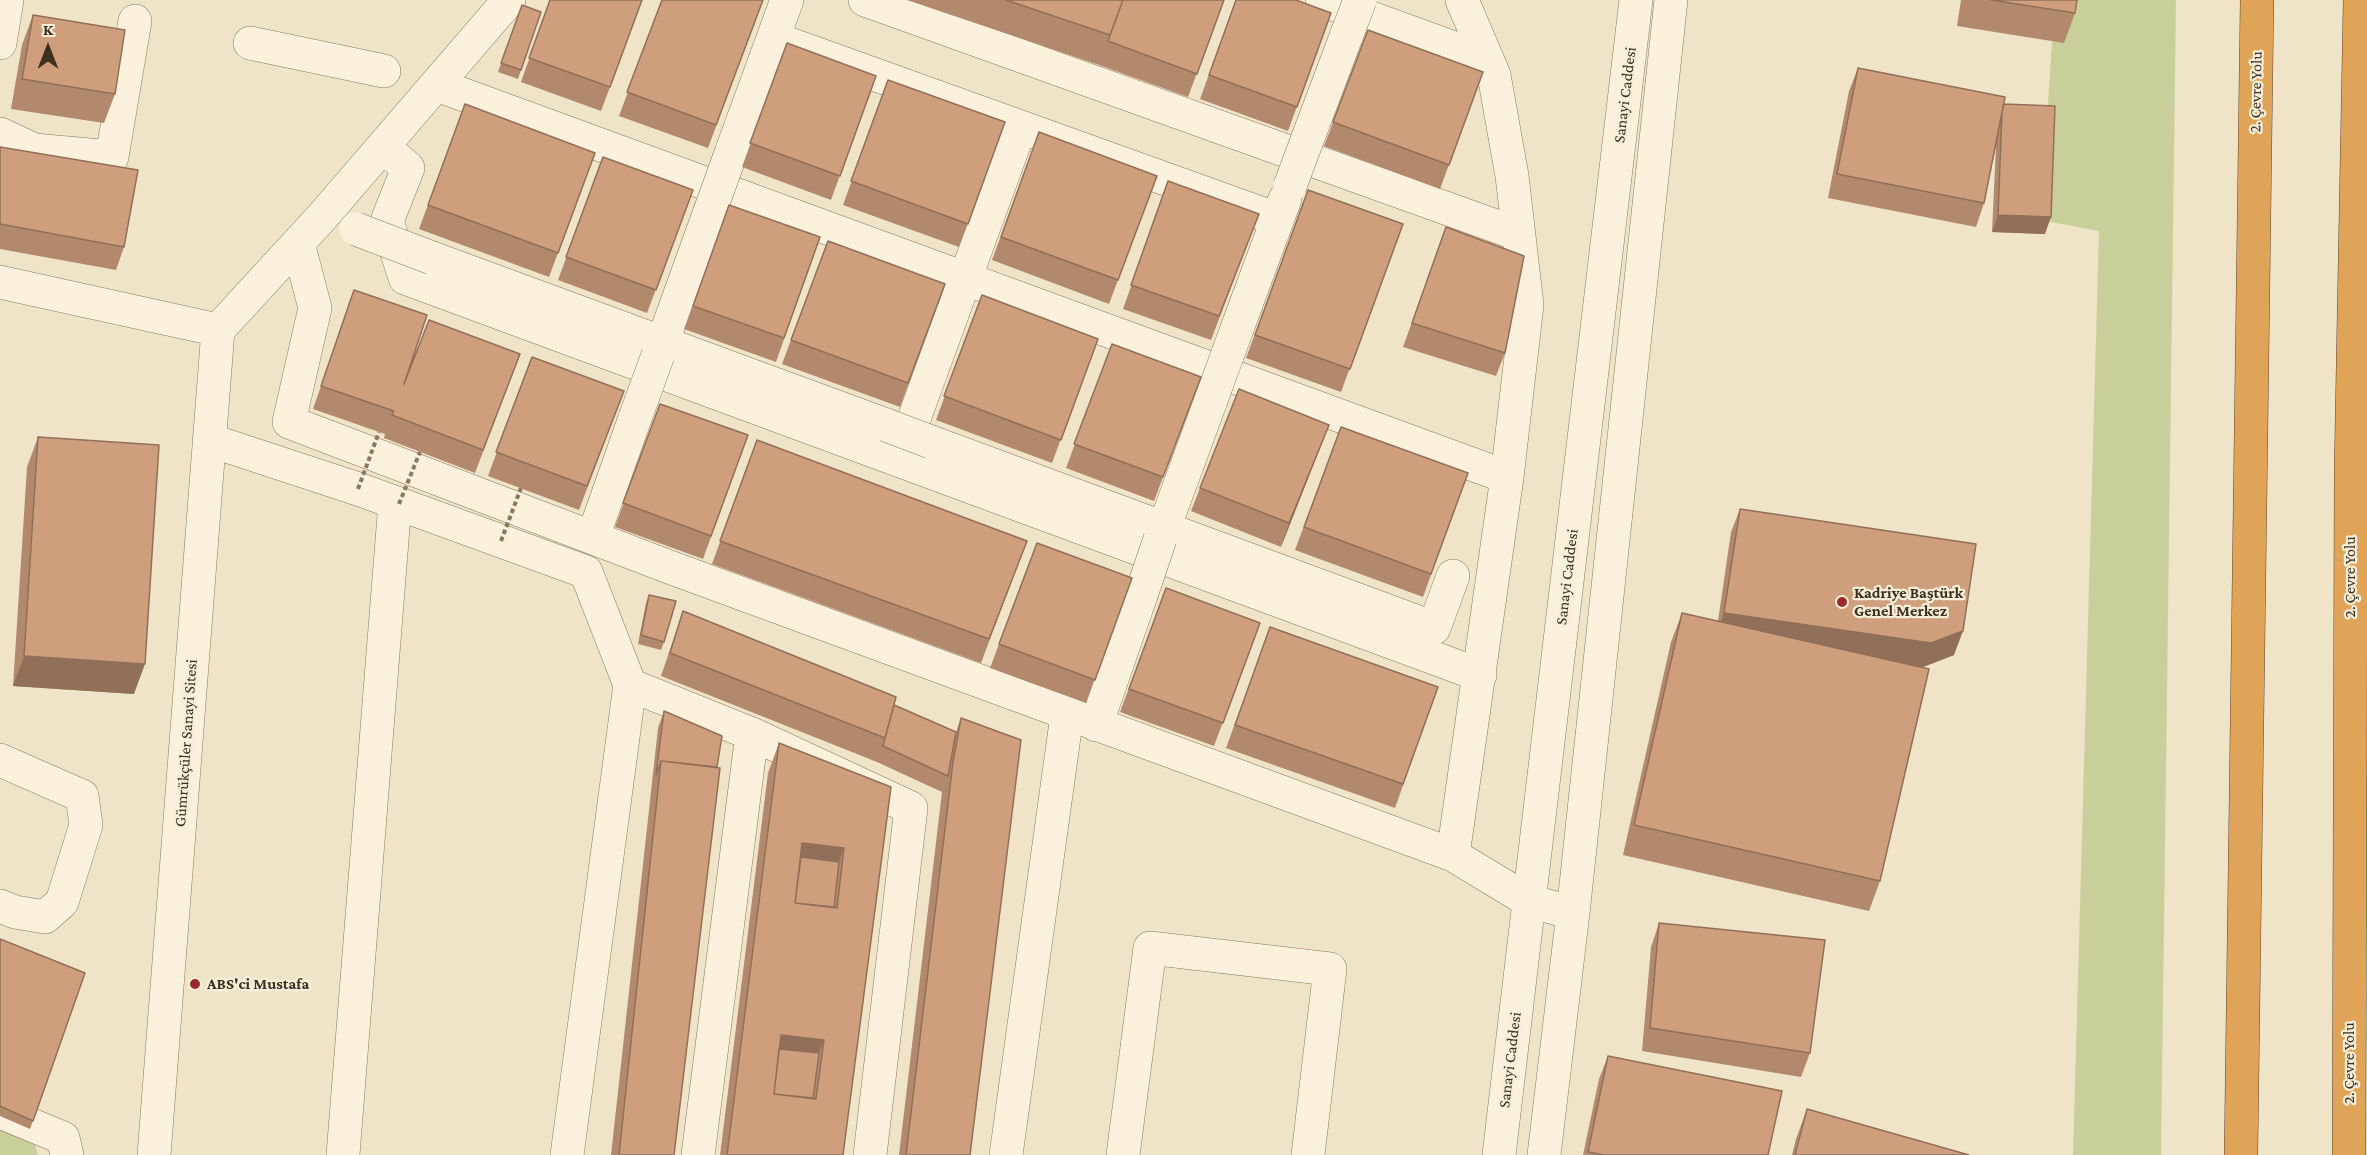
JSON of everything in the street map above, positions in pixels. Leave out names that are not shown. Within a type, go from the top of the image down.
[{"type":"highway","name":"2. Çevre Yolu","points":[[2241,1155],[2257,0]]},
{"type":"highway","name":"2. Çevre Yolu","points":[[2349,1155],[2350,482],[2360,0]]},
{"type":"street","points":[[0,43],[7,0]]},
{"type":"street","points":[[0,282],[218,330],[322,217],[509,0]]},
{"type":"street","points":[[865,0],[1518,234]]},
{"type":"street","points":[[1322,0],[1487,60]]},
{"type":"street","points":[[1006,1155],[1082,720],[1141,595],[1277,219],[1360,0]]},
{"type":"street","points":[[1453,855],[1507,477],[1527,304],[1508,152],[1494,75],[1462,0]]},
{"type":"street","name":"Sanayi Caddesi","points":[[1499,1155],[1636,0]]},
{"type":"street","points":[[1544,1155],[1573,913],[1671,0]]},
{"type":"street","points":[[592,537],[781,16],[1020,128],[1277,219]]},
{"type":"street","points":[[0,134],[34,150],[112,157],[135,21]]},
{"type":"street","points":[[250,43],[384,70]]},
{"type":"street","points":[[437,85],[1507,477]]},
{"type":"street","points":[[899,460],[1020,128]]},
{"type":"street","points":[[383,147],[408,168],[387,221],[405,278],[1480,675]]},
{"type":"street","points":[[322,217],[432,258],[660,349],[886,425],[1163,534],[1434,628],[1453,576]]},
{"type":"street","points":[[298,243],[315,308],[289,422],[672,568],[1453,855],[1529,901],[1573,913]]},
{"type":"street","name":"Gümrükçüler Sanayi Sitesi","points":[[154,1155],[218,330]]},
{"type":"street","points":[[209,440],[358,489],[586,572],[630,686],[567,1155]]},
{"type":"street","points":[[343,1155],[397,504]]},
{"type":"street","points":[[630,686],[752,734],[911,808],[870,1155]]},
{"type":"street","points":[[698,1155],[752,734]]},
{"type":"street","points":[[0,760],[82,796],[86,825],[62,902],[45,917],[15,912],[0,906]]},
{"type":"street","points":[[1123,1155],[1150,948],[1330,969],[1308,1155]]},
{"type":"street","points":[[0,1112],[63,1138],[67,1155]]},
{"type":"path","points":[[358,489],[378,432]]},
{"type":"path","points":[[397,504],[420,452]]},
{"type":"path","points":[[501,541],[521,488]]},
{"type":"green space","points":[[2055,0],[2176,0],[2161,1155],[2073,1155],[2099,231],[2040,220]]},
{"type":"green space","points":[[0,1126],[33,1138],[38,1155],[0,1155]]},
{"type":"building","points":[[550,0],[642,0],[610,87],[529,58]]},
{"type":"building","points":[[662,0],[763,0],[716,125],[627,92]]},
{"type":"building","points":[[1006,0],[1123,0],[1110,35]]},
{"type":"building","points":[[1123,0],[1224,0],[1197,74],[1108,41]]},
{"type":"building","points":[[1236,0],[1296,0],[1331,13],[1297,107],[1209,75]]},
{"type":"building","points":[[1991,0],[2077,0],[2075,13]]},
{"type":"building","points":[[522,5],[541,12],[521,70],[501,63]]},
{"type":"building","points":[[33,15],[125,30],[115,94],[22,79]]},
{"type":"building","points":[[1368,30],[1483,72],[1449,165],[1333,122]]},
{"type":"building","points":[[787,43],[876,76],[840,176],[750,143]]},
{"type":"building","points":[[1858,68],[2005,97],[1984,203],[1837,174]]},
{"type":"building","points":[[888,80],[1005,122],[968,224],[851,181]]},
{"type":"building","points":[[465,104],[595,153],[558,253],[428,205]]},
{"type":"building","points":[[2004,104],[2055,106],[2051,217],[1998,215]]},
{"type":"building","points":[[1039,132],[1157,176],[1118,280],[1001,237]]},
{"type":"building","points":[[0,147],[138,170],[124,247],[0,224]]},
{"type":"building","points":[[603,157],[693,190],[656,290],[566,257]]},
{"type":"building","points":[[1168,181],[1259,214],[1219,316],[1131,285]]},
{"type":"building","points":[[1308,190],[1403,224],[1350,369],[1255,335]]},
{"type":"building","points":[[729,205],[820,237],[784,338],[693,306]]},
{"type":"building","points":[[1446,227],[1524,256],[1505,353],[1412,323]]},
{"type":"building","points":[[828,241],[945,284],[908,383],[791,340]]},
{"type":"building","points":[[354,290],[427,315],[404,384],[429,320],[520,354],[483,450],[392,415],[394,411],[321,386]]},
{"type":"building","points":[[982,295],[1098,339],[1061,440],[944,396]]},
{"type":"building","points":[[1112,344],[1201,377],[1163,477],[1074,444]]},
{"type":"building","points":[[532,357],[624,391],[587,486],[496,452]]},
{"type":"building","points":[[1239,389],[1329,425],[1289,523],[1200,488]]},
{"type":"building","points":[[660,404],[748,435],[711,536],[623,503]]},
{"type":"building","points":[[1341,427],[1468,473],[1431,574],[1304,527]]},
{"type":"building","points":[[38,437],[159,445],[145,664],[24,656]]},
{"type":"building","points":[[757,440],[1027,541],[989,639],[720,541]]},
{"type":"building","name":"Kadriye Baştürk Genel Merkez","points":[[1740,509],[1976,544],[1963,631],[1931,643],[1724,613]]},
{"type":"building","points":[[1037,543],[1132,578],[1095,680],[999,644]]},
{"type":"building","points":[[1166,588],[1260,623],[1223,723],[1129,689]]},
{"type":"building","points":[[649,595],[676,601],[664,642],[641,635]]},
{"type":"building","points":[[683,611],[896,697],[885,738],[670,653]]},
{"type":"building","points":[[1682,613],[1929,669],[1880,881],[1634,825]]},
{"type":"building","points":[[1270,627],[1438,687],[1403,784],[1235,725]]},
{"type":"building","points":[[894,705],[956,732],[948,776],[883,746]]},
{"type":"building","points":[[664,711],[722,736],[717,767],[661,761],[656,775]]},
{"type":"building","points":[[961,718],[1021,740],[970,1155],[906,1155],[953,762]]},
{"type":"building","points":[[779,743],[891,787],[843,1155],[727,1155]],"holes":[[[802,843],[844,848],[837,908],[795,903]],[[781,1035],[824,1040],[816,1099],[774,1094]]]},
{"type":"building","points":[[661,761],[720,768],[674,1155],[619,1155]]},
{"type":"building","points":[[801,857],[839,862],[834,907],[795,903]]},
{"type":"building","points":[[1659,923],[1825,940],[1810,1053],[1650,1028]]},
{"type":"building","points":[[0,939],[85,973],[33,1121],[0,1106]]},
{"type":"building","points":[[779,1049],[819,1053],[813,1098],[774,1094]]},
{"type":"building","points":[[1608,1056],[1782,1091],[1768,1155],[1604,1155],[1588,1152]]},
{"type":"building","points":[[1807,1109],[1969,1155],[1795,1155]]},
{"type":"place","name":"Kadriye Baştürk Genel Merkez","points":[[1842,602]]},
{"type":"place","name":"ABS'ci Mustafa","points":[[195,984]]}]
